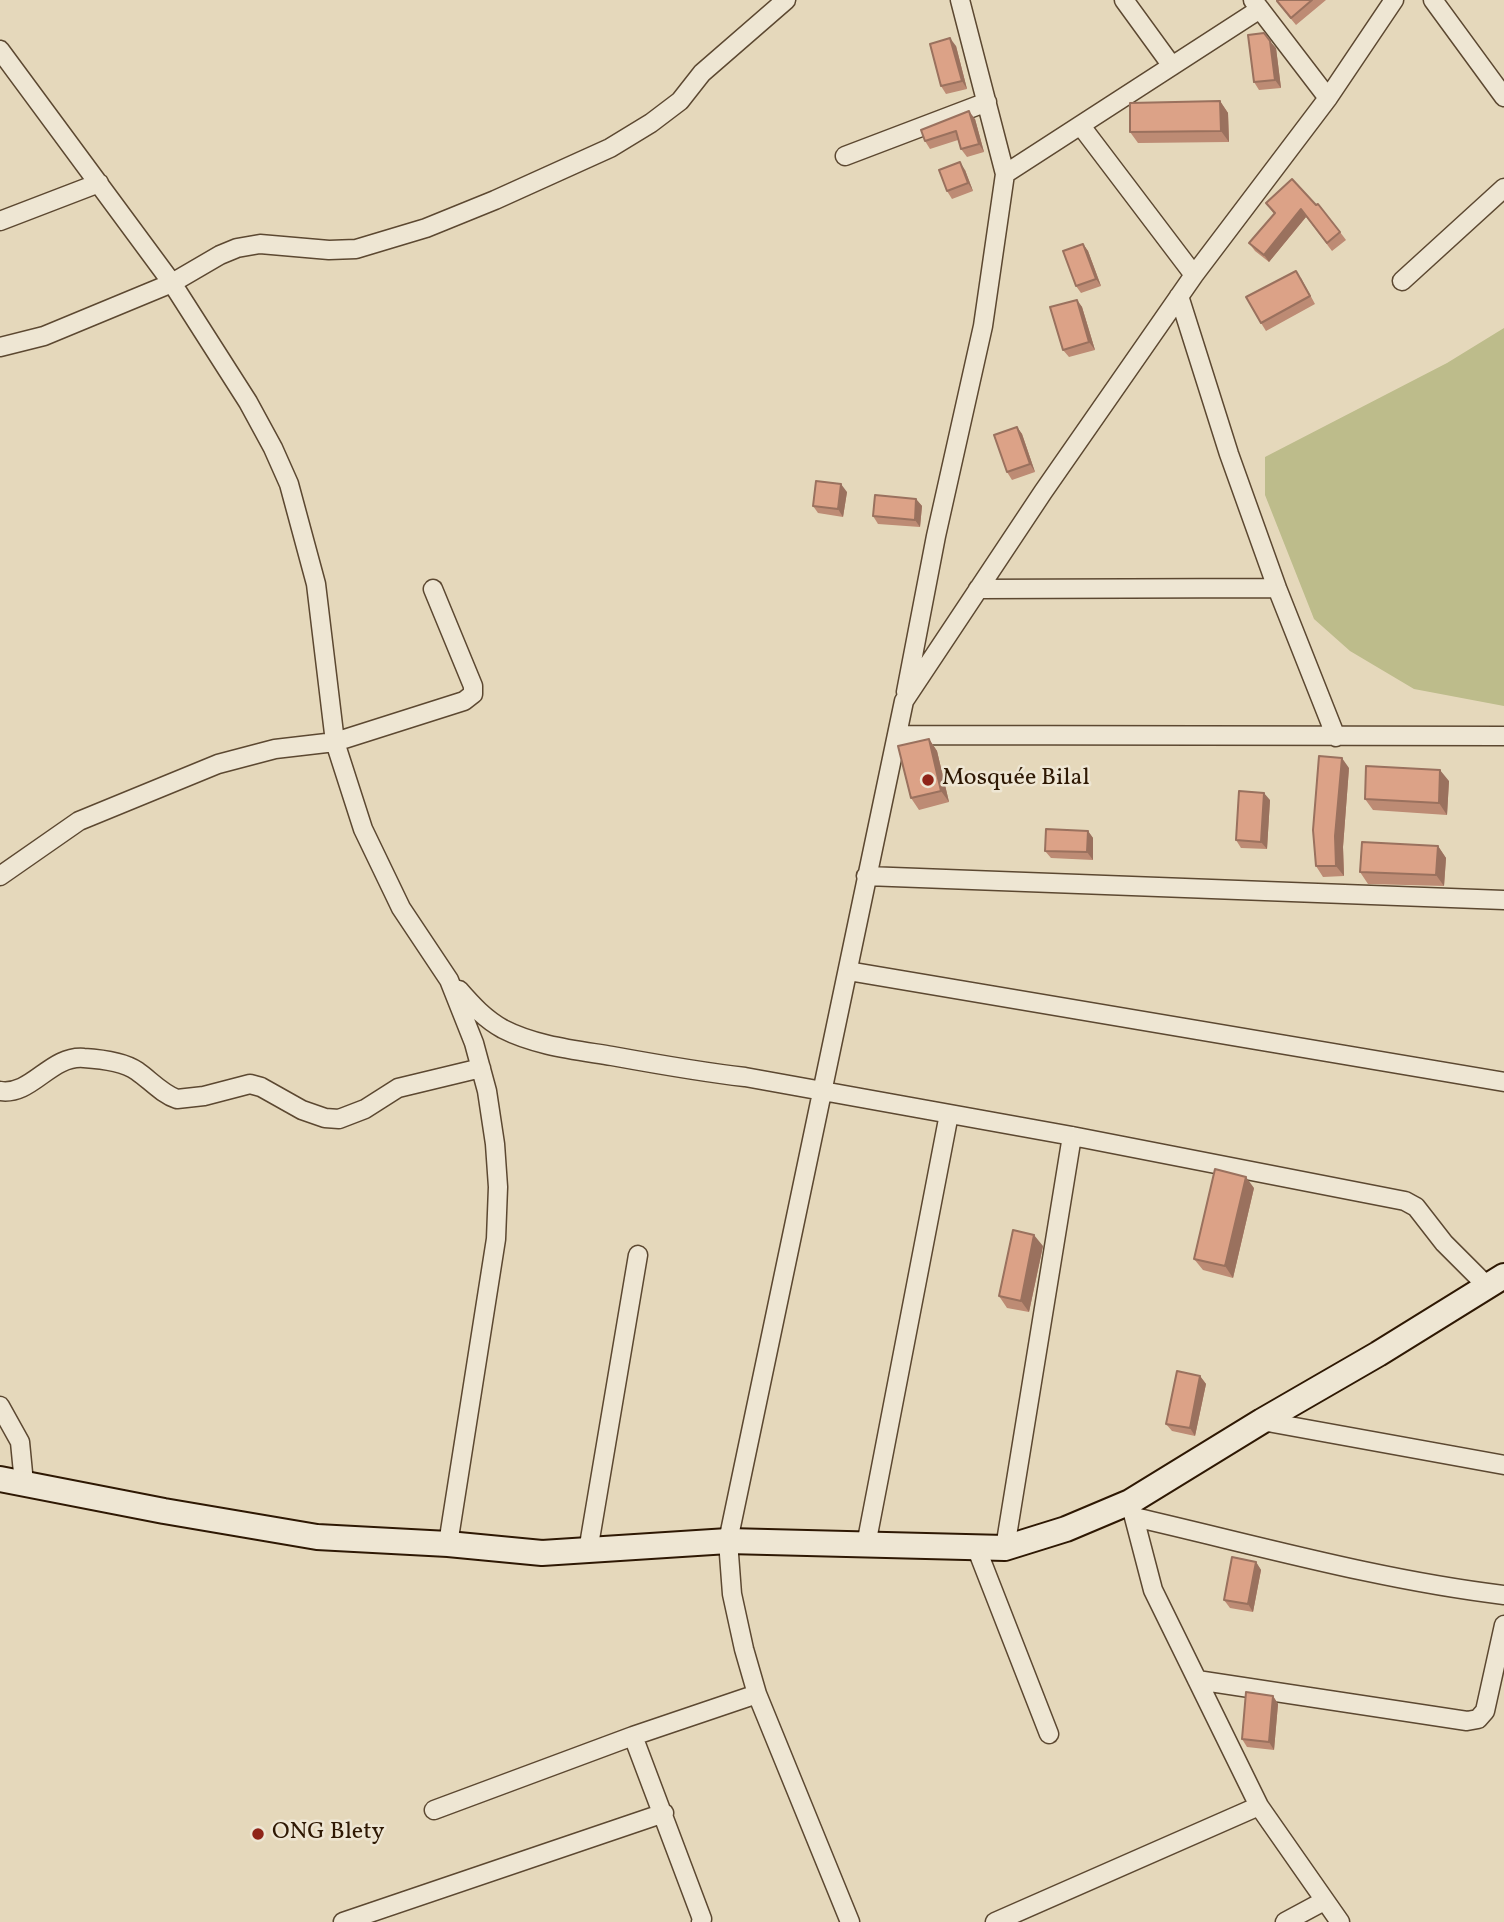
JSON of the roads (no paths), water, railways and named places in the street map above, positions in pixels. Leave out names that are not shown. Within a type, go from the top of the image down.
[{"type":"main road","points":[[12,1481],[317,1537],[448,1544],[542,1553],[728,1541],[1005,1548],[1132,1509],[1262,1421],[1496,1281]]},
{"type":"street","points":[[0,347],[44,336],[172,283],[220,255],[249,245],[329,250],[373,245],[426,228],[560,171],[610,148],[659,117],[680,101],[702,73],[786,0]]},
{"type":"street","points":[[850,1922],[757,1694],[732,1594],[728,1541],[897,735],[936,536],[983,326],[1005,174],[960,0]]},
{"type":"street","points":[[1124,0],[1172,66]]},
{"type":"street","points":[[904,701],[1179,296],[1328,98],[1394,0]]},
{"type":"street","points":[[1433,0],[1504,97]]},
{"type":"street","points":[[1005,174],[1172,66],[1257,5],[1328,98]]},
{"type":"street","points":[[0,50],[172,283],[248,402],[273,447],[289,484],[316,584],[335,743],[363,829],[401,908],[449,980],[464,1015],[481,1068],[495,1144],[498,1187],[496,1240],[448,1544]]},
{"type":"street","points":[[845,156],[987,102]]},
{"type":"street","points":[[1080,126],[1194,275]]},
{"type":"street","points":[[0,220],[99,183]]},
{"type":"street","points":[[1402,281],[1504,188]]},
{"type":"street","points":[[1179,296],[1229,454],[1277,588],[1336,737]]},
{"type":"street","points":[[978,589],[1277,588]]},
{"type":"street","points":[[0,876],[79,821],[218,764],[275,749],[335,743],[464,701],[472,694],[473,686],[433,589]]},
{"type":"street","points":[[897,735],[1504,736]]},
{"type":"street","points":[[866,876],[1504,900]]},
{"type":"street","points":[[848,971],[1504,1082]]},
{"type":"street","points":[[449,980],[489,1020],[530,1040],[569,1049],[745,1077],[1072,1136],[1405,1200],[1416,1207],[1444,1243],[1496,1281]]},
{"type":"street","points":[[0,1091],[14,1092],[55,1065],[75,1058],[85,1058],[130,1067],[177,1099],[204,1096],[250,1084],[302,1110],[325,1118],[339,1119],[365,1109],[398,1087],[481,1068]]},
{"type":"street","points":[[866,1545],[949,1114]]},
{"type":"street","points":[[1005,1548],[1072,1136]]},
{"type":"street","points":[[588,1551],[638,1255]]},
{"type":"street","points":[[0,1406],[20,1442],[12,1481]]},
{"type":"street","points":[[1262,1421],[1504,1465]]},
{"type":"street","points":[[1339,1922],[1259,1806],[1153,1590],[1132,1509],[1371,1572],[1504,1595]]},
{"type":"street","points":[[976,1547],[1049,1734]]},
{"type":"street","points":[[1197,1681],[1467,1721],[1478,1719],[1485,1711],[1504,1625]]},
{"type":"street","points":[[434,1810],[633,1736],[757,1694]]},
{"type":"street","points":[[633,1736],[664,1813],[701,1922]]},
{"type":"street","points":[[995,1922],[1259,1806]]},
{"type":"street","points":[[343,1922],[664,1813]]},
{"type":"street","points":[[1285,1922],[1324,1900]]},
{"type":"place","name":"Mosquée Bilal","points":[[928,780]]},
{"type":"place","name":"ONG Blety","points":[[258,1834]]}]
